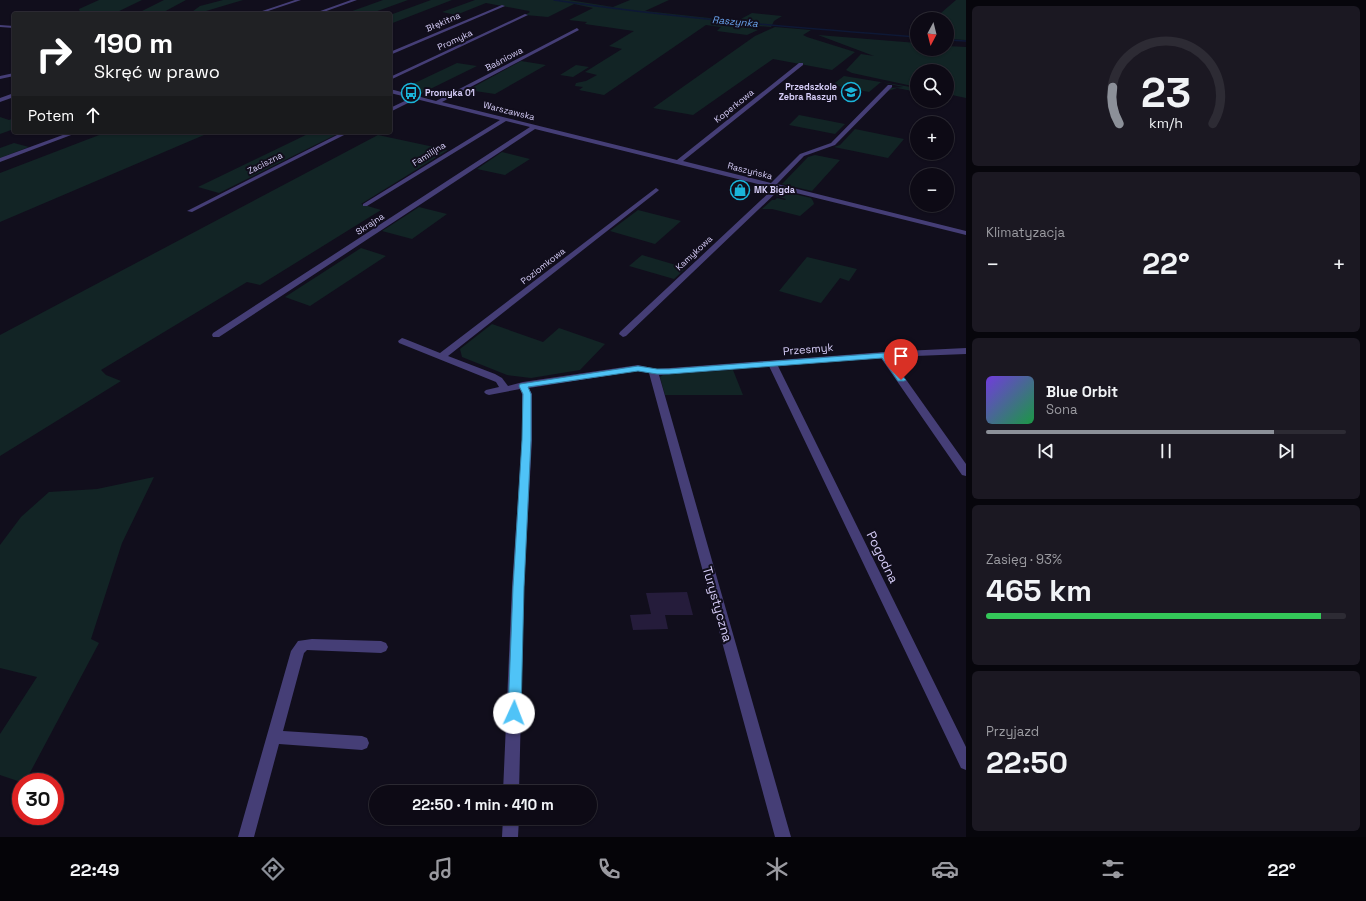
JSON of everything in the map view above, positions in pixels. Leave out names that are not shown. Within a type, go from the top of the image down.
[{"type":"street","points":[[261,12],[299,0]]},
{"type":"street","points":[[320,12],[355,0]]},
{"type":"street","name":"Błękitna","points":[[392,53],[503,6]]},
{"type":"street","name":"Promyka","points":[[392,78],[526,15]]},
{"type":"street","points":[[0,26],[12,27]]},
{"type":"street","name":"Baśniowa","points":[[438,102],[577,29]]},
{"type":"street","name":"Koperkowa","points":[[678,162],[801,64]]},
{"type":"street","points":[[0,78],[12,75]]},
{"type":"street","name":"Kamykowa","points":[[623,334],[775,186],[802,155],[833,144],[890,86]]},
{"type":"street","name":"Warszawska","points":[[392,91],[600,143]]},
{"type":"street","points":[[0,100],[12,96]]},
{"type":"street","points":[[392,109],[416,97]]},
{"type":"street","name":"Familijna","points":[[365,205],[504,120]]},
{"type":"street","name":"Skrajna","points":[[216,335],[534,127]]},
{"type":"street","points":[[0,160],[71,134]]},
{"type":"street","name":"Zaciszna","points":[[190,211],[343,134]]},
{"type":"street","name":"Raszyńska","points":[[600,143],[966,233]]},
{"type":"street","name":"Poziomkowa","points":[[442,356],[656,190]]},
{"type":"street","points":[[402,340],[497,378],[505,389]]},
{"type":"street","name":"Przesmyk","points":[[489,392],[638,368],[653,371],[669,371],[884,355],[966,351]]},
{"type":"street","points":[[884,355],[966,472]]},
{"type":"street","name":"Pogodna","points":[[772,364],[966,763]]},
{"type":"street","name":"Turystyczna","points":[[653,371],[783,837]]},
{"type":"street","points":[[511,785],[518,587],[526,440],[527,394],[523,386]]},
{"type":"street","points":[[246,837],[275,738],[298,651],[303,645],[312,644],[381,647]]},
{"type":"street","points":[[275,738],[362,743]]},
{"type":"street","points":[[510,825],[510,837]]},
{"type":"shaded area","points":[[99,0],[142,0],[117,12],[80,12],[79,9]]},
{"type":"shaded area","points":[[164,0],[186,0],[164,12],[140,12]]},
{"type":"shaded area","points":[[223,0],[243,0],[203,12],[192,12],[200,6]]},
{"type":"shaded area","points":[[383,0],[408,0],[375,12],[350,12]]},
{"type":"shaded area","points":[[431,0],[452,0],[392,23],[392,14]]},
{"type":"shaded area","points":[[475,0],[569,0],[613,7],[630,0],[669,0],[645,11],[737,21],[752,13],[782,16],[774,21],[771,27],[757,26],[752,29],[758,30],[747,35],[717,31],[721,27],[706,25],[604,95],[579,90],[583,87],[575,86],[576,83],[586,81],[597,75],[585,72],[622,49],[609,46],[634,31],[585,24],[587,22],[569,20],[593,8],[574,4],[548,17],[525,15],[530,12],[486,3],[456,15],[442,12]]},
{"type":"shaded area","points":[[956,0],[966,0],[966,40],[954,39],[954,12],[942,12]]},
{"type":"shaded area","points":[[775,27],[811,30],[803,35],[855,52],[832,70],[773,59],[693,115],[653,108],[755,36]]},
{"type":"shaded area","points":[[818,35],[910,42],[910,56],[954,56],[954,46],[966,47],[966,98],[954,95],[954,64],[910,64],[910,85],[852,73],[846,70],[861,54],[874,56]]},
{"type":"shaded area","points":[[521,61],[546,65],[495,94],[468,90]]},
{"type":"shaded area","points":[[457,63],[477,66],[420,94],[400,90]]},
{"type":"shaded area","points":[[576,65],[589,67],[573,77],[560,75]]},
{"type":"shaded area","points":[[844,76],[881,82],[869,92],[832,85]]},
{"type":"shaded area","points":[[882,82],[910,87],[910,91],[897,88],[888,91],[891,88],[903,87]]},
{"type":"shaded area","points":[[799,115],[845,124],[835,134],[789,125]]},
{"type":"shaded area","points":[[0,117],[9,120],[12,119],[12,130],[0,134]]},
{"type":"shaded area","points":[[855,129],[904,139],[888,158],[834,147],[840,145]]},
{"type":"shaded area","points":[[102,134],[206,134],[0,222],[0,173]]},
{"type":"shaded area","points":[[308,134],[337,134],[219,193],[198,187]]},
{"type":"shaded area","points":[[378,135],[448,150],[361,204],[381,210],[260,285],[247,282],[101,370],[106,375],[121,381],[0,456],[0,335]]},
{"type":"shaded area","points":[[14,143],[29,147],[0,158],[0,148]]},
{"type":"shaded area","points":[[502,152],[530,159],[505,175],[477,169]]},
{"type":"shaded area","points":[[815,155],[840,160],[812,191],[782,184],[808,157]]},
{"type":"shaded area","points":[[781,191],[811,198],[814,204],[800,216],[772,209],[762,209],[772,200],[777,198],[785,200],[786,199],[776,196]]},
{"type":"shaded area","points":[[419,207],[447,214],[412,239],[382,231]]},
{"type":"shaded area","points":[[638,210],[681,221],[655,244],[610,231]]},
{"type":"shaded area","points":[[361,248],[386,256],[310,306],[285,297]]},
{"type":"shaded area","points":[[642,255],[686,268],[674,279],[629,266]]},
{"type":"shaded area","points":[[807,257],[857,269],[849,281],[840,278],[821,303],[779,291]]},
{"type":"shaded area","points":[[492,324],[543,342],[559,328],[605,344],[580,370],[531,378],[507,375],[462,357],[460,349]]},
{"type":"shaded area","points":[[733,370],[743,395],[665,395],[660,377],[663,375]]},
{"type":"shaded area","points":[[154,477],[122,543],[91,639],[99,643],[30,773],[12,773],[12,779],[0,775],[0,734],[37,677],[0,668],[0,545],[21,517],[49,492],[97,489]]},
{"type":"building","points":[[687,592],[693,615],[665,615],[668,629],[633,630],[630,615],[651,614],[646,593]]},
{"type":"waterway","name":"Raszynka","points":[[554,0],[736,22],[910,36]]},
{"type":"waterway","name":"Raszynka","points":[[954,40],[966,41]]},
{"type":"place","name":"Przedszkole Zebra Raszyn","points":[[851,92]]},
{"type":"place","name":"Promyka 01","points":[[411,93]]},
{"type":"place","name":"MK Bigda","points":[[740,190]]},
{"type":"route","points":[[514,713],[518,587],[526,440],[527,394],[523,386],[638,368],[657,372],[884,355],[901,380]]}]
